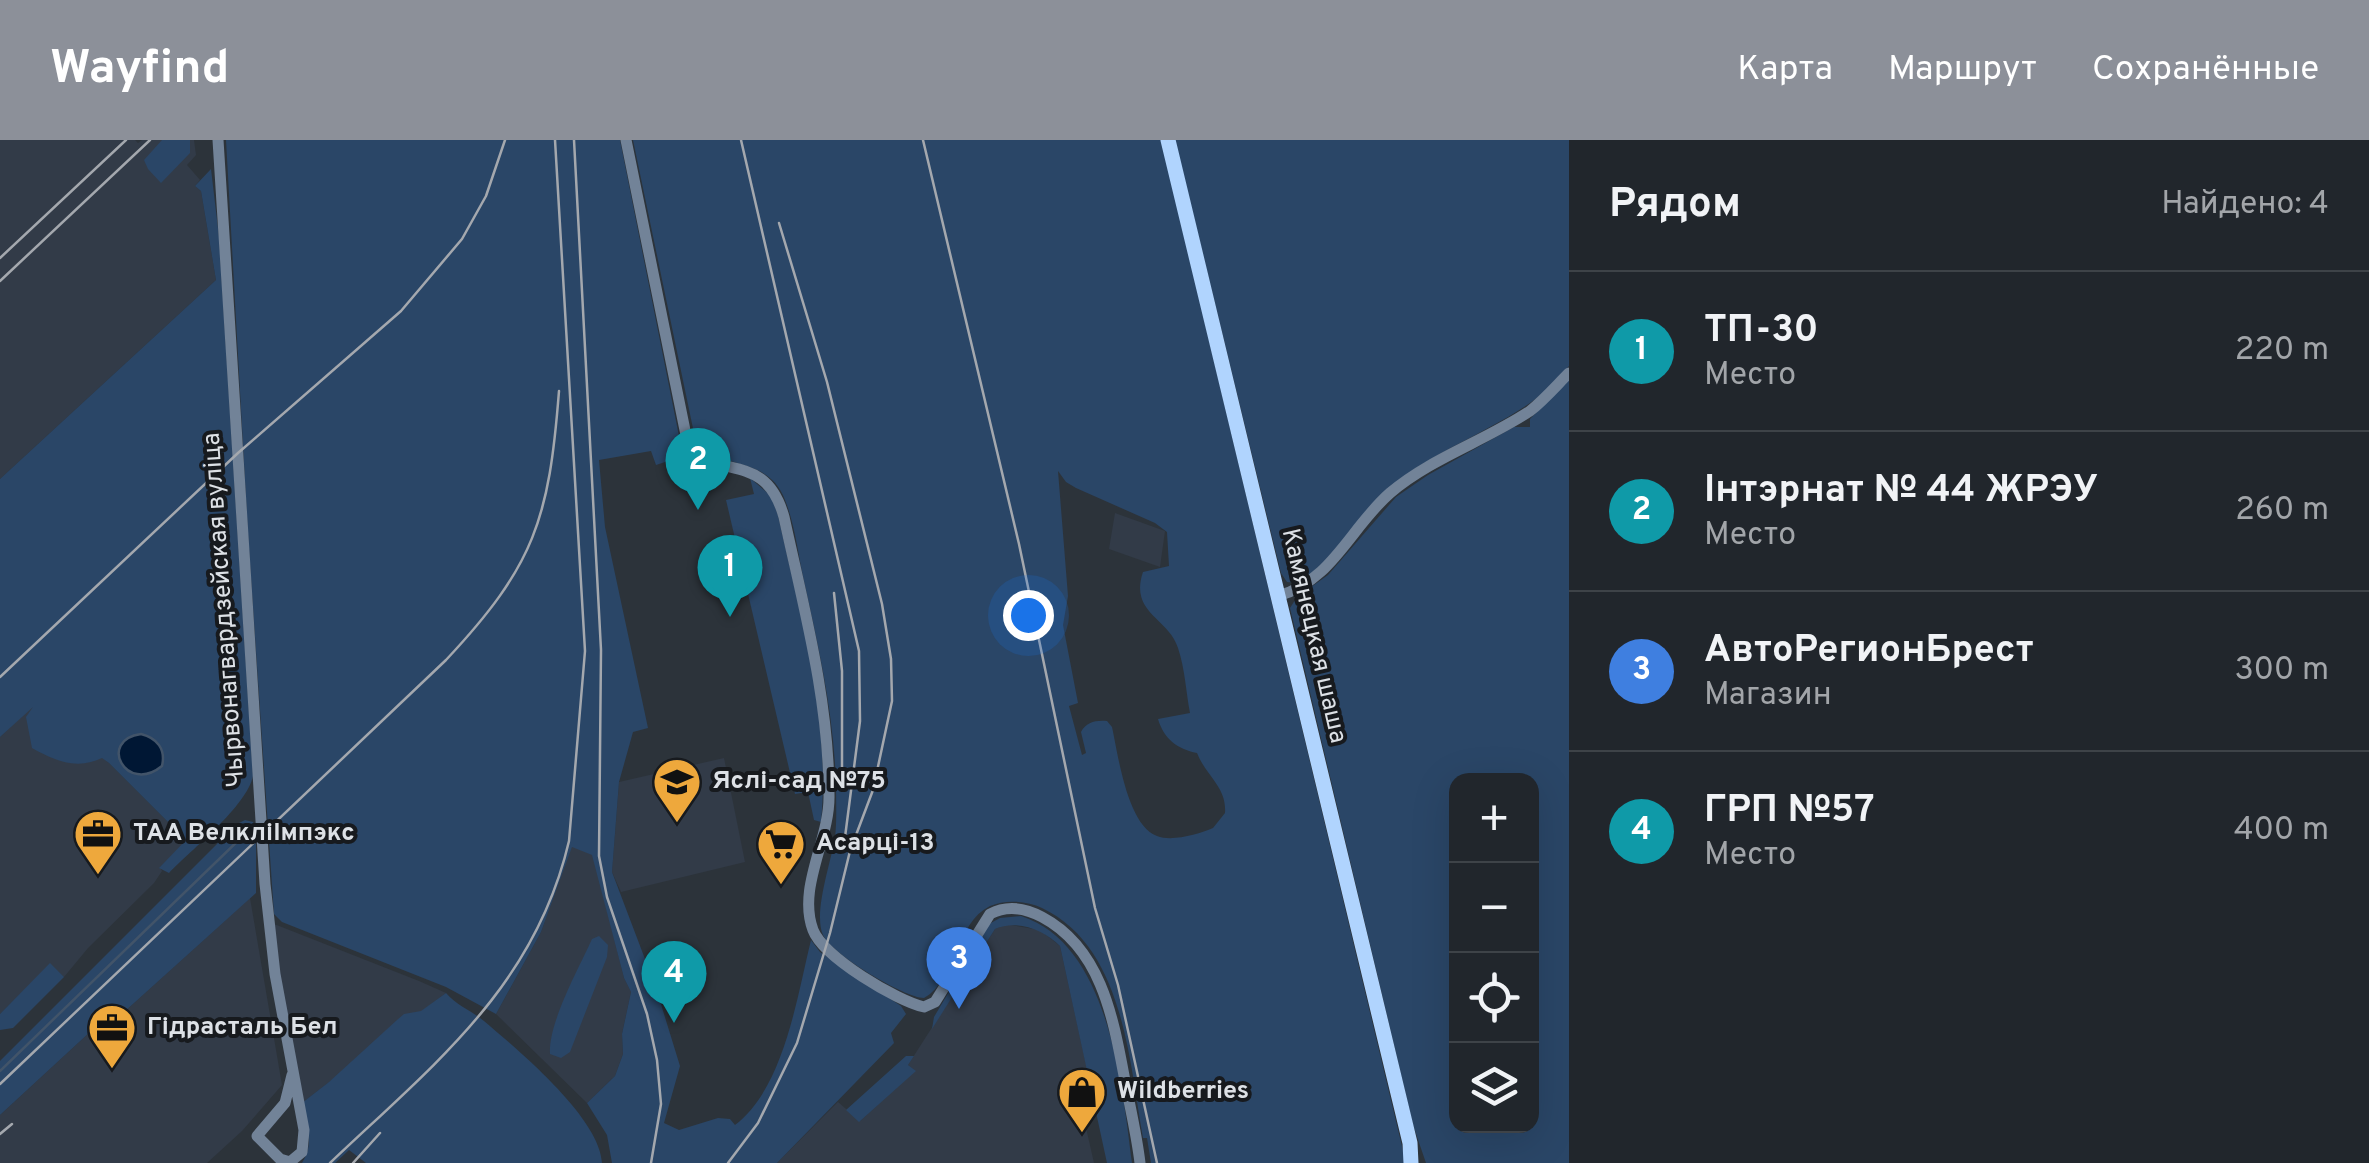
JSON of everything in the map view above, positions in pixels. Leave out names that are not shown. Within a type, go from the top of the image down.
[{"type":"main road","name":"Камянецкая шаша","points":[[1168,140],[1412,1163]]},
{"type":"main road","name":"Камянецкая шаша","points":[[1410,1143],[1420,1163]]},
{"type":"street","name":"Чырвонагвардзейская вуліца","points":[[218,140],[265,884],[304,1138],[299,1157],[290,1162],[280,1159],[257,1136],[286,1103],[292,1075]]},
{"type":"street","points":[[626,140],[688,445],[698,456],[762,479],[774,491],[784,516],[824,710],[829,810],[810,889],[815,935],[845,964],[910,1003],[924,1007],[935,1002],[990,914],[1016,908],[1048,920],[1082,953],[1109,1006],[1140,1163]]},
{"type":"street","points":[[1278,596],[1302,588],[1319,576],[1376,506],[1403,482],[1526,413],[1569,373]]},
{"type":"shaded area","points":[[0,140],[194,140],[196,155],[187,165],[200,180],[195,186],[201,191],[216,280],[0,479]]},
{"type":"shaded area","points":[[162,140],[190,140],[190,153],[161,183],[144,160]]},
{"type":"shaded area","points":[[226,140],[620,140],[681,446],[671,460],[656,465],[651,451],[599,460],[605,527],[648,728],[633,732],[619,782],[612,872],[656,988],[680,1066],[664,1123],[679,1130],[718,1118],[730,1119],[735,1125],[752,1109],[766,1089],[786,1040],[811,940],[820,952],[901,1006],[906,1014],[891,1033],[894,1043],[777,1163],[612,1163],[607,1135],[587,1103],[615,1076],[623,1054],[622,1034],[631,992],[592,855],[572,847],[541,932],[496,1014],[446,987],[282,922],[274,914]]},
{"type":"shaded area","points":[[633,140],[1161,140],[1406,1163],[1151,1163],[1127,1042],[1106,978],[1090,950],[1069,926],[1042,908],[1003,902],[978,914],[943,978],[924,998],[869,974],[829,943],[820,926],[820,914],[835,838],[835,758],[825,682],[791,519],[777,485],[767,475],[715,455],[695,438]],"holes":[[[1058,471],[1066,482],[1167,532],[1169,566],[1143,572],[1141,597],[1178,648],[1190,713],[1158,719],[1172,742],[1197,753],[1223,796],[1225,813],[1213,828],[1170,838],[1147,829],[1131,804],[1112,727],[1107,721],[1092,722],[1083,729],[1086,753],[1082,755],[1069,706],[1078,703],[1063,625],[1068,596]]]},
{"type":"shaded area","points":[[1175,140],[1569,140],[1569,366],[1530,403],[1419,466],[1385,491],[1325,561],[1299,581],[1287,582],[1281,573]]},
{"type":"shaded area","points":[[211,169],[219,237],[253,776],[230,814],[169,873],[159,868],[186,840],[109,763],[102,758],[66,762],[32,748],[26,717],[33,707],[0,737],[0,479],[216,280],[201,191],[195,186]]},
{"type":"shaded area","points":[[1569,379],[1569,1163],[1426,1163],[1413,1125],[1290,608],[1297,597],[1328,575],[1396,497],[1514,427],[1530,427],[1530,419]]},
{"type":"shaded area","points":[[750,478],[771,496],[778,515],[812,667],[822,744],[821,822],[814,820],[808,792],[795,794],[726,500],[754,494]]},
{"type":"shaded area","points":[[1115,513],[1165,531],[1160,567],[1109,549]]},
{"type":"shaded area","points":[[35,704],[109,763],[187,841],[160,867],[162,871],[154,883],[64,977],[50,964],[0,1014],[0,737]]},
{"type":"shaded area","points":[[141,734],[159,745],[163,760],[162,766],[149,773],[137,774],[121,763],[119,754],[128,738]]},
{"type":"shaded area","name":"Яслі-сад №75","points":[[724,758],[745,862],[621,892],[612,872],[619,782]]},
{"type":"shaded area","points":[[245,820],[253,822],[256,830],[256,893],[123,1013],[116,1008],[0,1115],[0,1061]]},
{"type":"shaded area","points":[[572,846],[593,855],[624,978],[631,992],[622,1034],[623,1054],[615,1076],[587,1103],[496,1014],[541,932]]},
{"type":"shaded area","points":[[250,898],[282,1085],[242,1131],[207,1163],[0,1163],[0,1115],[117,1007],[123,1013]]},
{"type":"shaded area","points":[[1021,916],[1051,931],[1074,955],[1092,986],[1116,1058],[1132,1163],[1107,1163],[1060,946],[1046,935],[1021,926],[995,929],[932,1029],[934,1017],[989,924],[1000,918]]},
{"type":"shaded area","points":[[269,922],[419,981],[446,993],[298,1106]]},
{"type":"shaded area","points":[[1005,924],[1040,930],[1060,946],[1097,1114],[1084,1119],[1094,1163],[777,1163],[838,1102],[860,1121],[915,1071],[908,1065],[995,929]]},
{"type":"shaded area","points":[[599,936],[608,945],[607,957],[570,1052],[561,1058],[550,1054],[554,1027],[592,939]]},
{"type":"shaded area","points":[[50,963],[64,977],[13,1028],[0,1030],[0,1014]]},
{"type":"shaded area","points":[[446,993],[499,1034],[555,1086],[588,1126],[602,1163],[366,1163],[349,1150],[335,1163],[302,1163],[309,1141],[298,1106],[404,1014],[421,1011]]},
{"type":"shaded area","points":[[906,1056],[914,1056],[908,1065],[916,1071],[859,1122],[846,1110]]},
{"type":"waterway","points":[[0,1071],[244,835]]},
{"type":"railway","points":[[0,258],[126,140]]},
{"type":"railway","points":[[0,281],[150,140]]},
{"type":"railway","points":[[0,677],[238,453],[401,311],[462,239],[486,196],[505,140]]},
{"type":"railway","points":[[330,1163],[442,1057],[506,981],[532,939],[553,893],[569,841],[585,651],[555,140]]},
{"type":"railway","points":[[574,140],[601,650],[599,856],[607,897],[647,1014],[657,1060],[661,1104],[651,1163]]},
{"type":"railway","points":[[741,140],[859,651],[860,721],[844,845]]},
{"type":"railway","points":[[923,140],[1019,544],[1095,908],[1118,985],[1157,1163]]},
{"type":"railway","points":[[728,1163],[758,1123],[797,1043],[850,851],[873,790],[892,701],[891,659],[882,604],[827,382],[779,223]]},
{"type":"railway","points":[[0,1084],[446,660],[476,626],[500,596],[532,538],[550,474],[559,391]]},
{"type":"railway","points":[[834,593],[842,671],[842,768]]},
{"type":"railway","points":[[0,1134],[12,1124]]},
{"type":"railway","points":[[353,1163],[380,1133]]},
{"type":"place","name":"Інтэрнат № 44 ЖРЭУ","points":[[698,510]]},
{"type":"place","name":"ТП-30","points":[[730,617]]},
{"type":"place","name":"Яслі-сад №75","points":[[677,824]]},
{"type":"place","name":"ТАА ВелкліІмпэкс","points":[[98,876]]},
{"type":"place","name":"Асарці-13","points":[[781,886]]},
{"type":"place","name":"АвтоРегионБрест","points":[[959,1009]]},
{"type":"place","name":"ГРП №57","points":[[674,1023]]},
{"type":"place","name":"Гідрасталь Бел","points":[[112,1070]]},
{"type":"place","name":"Wildberries","points":[[1082,1134]]}]
